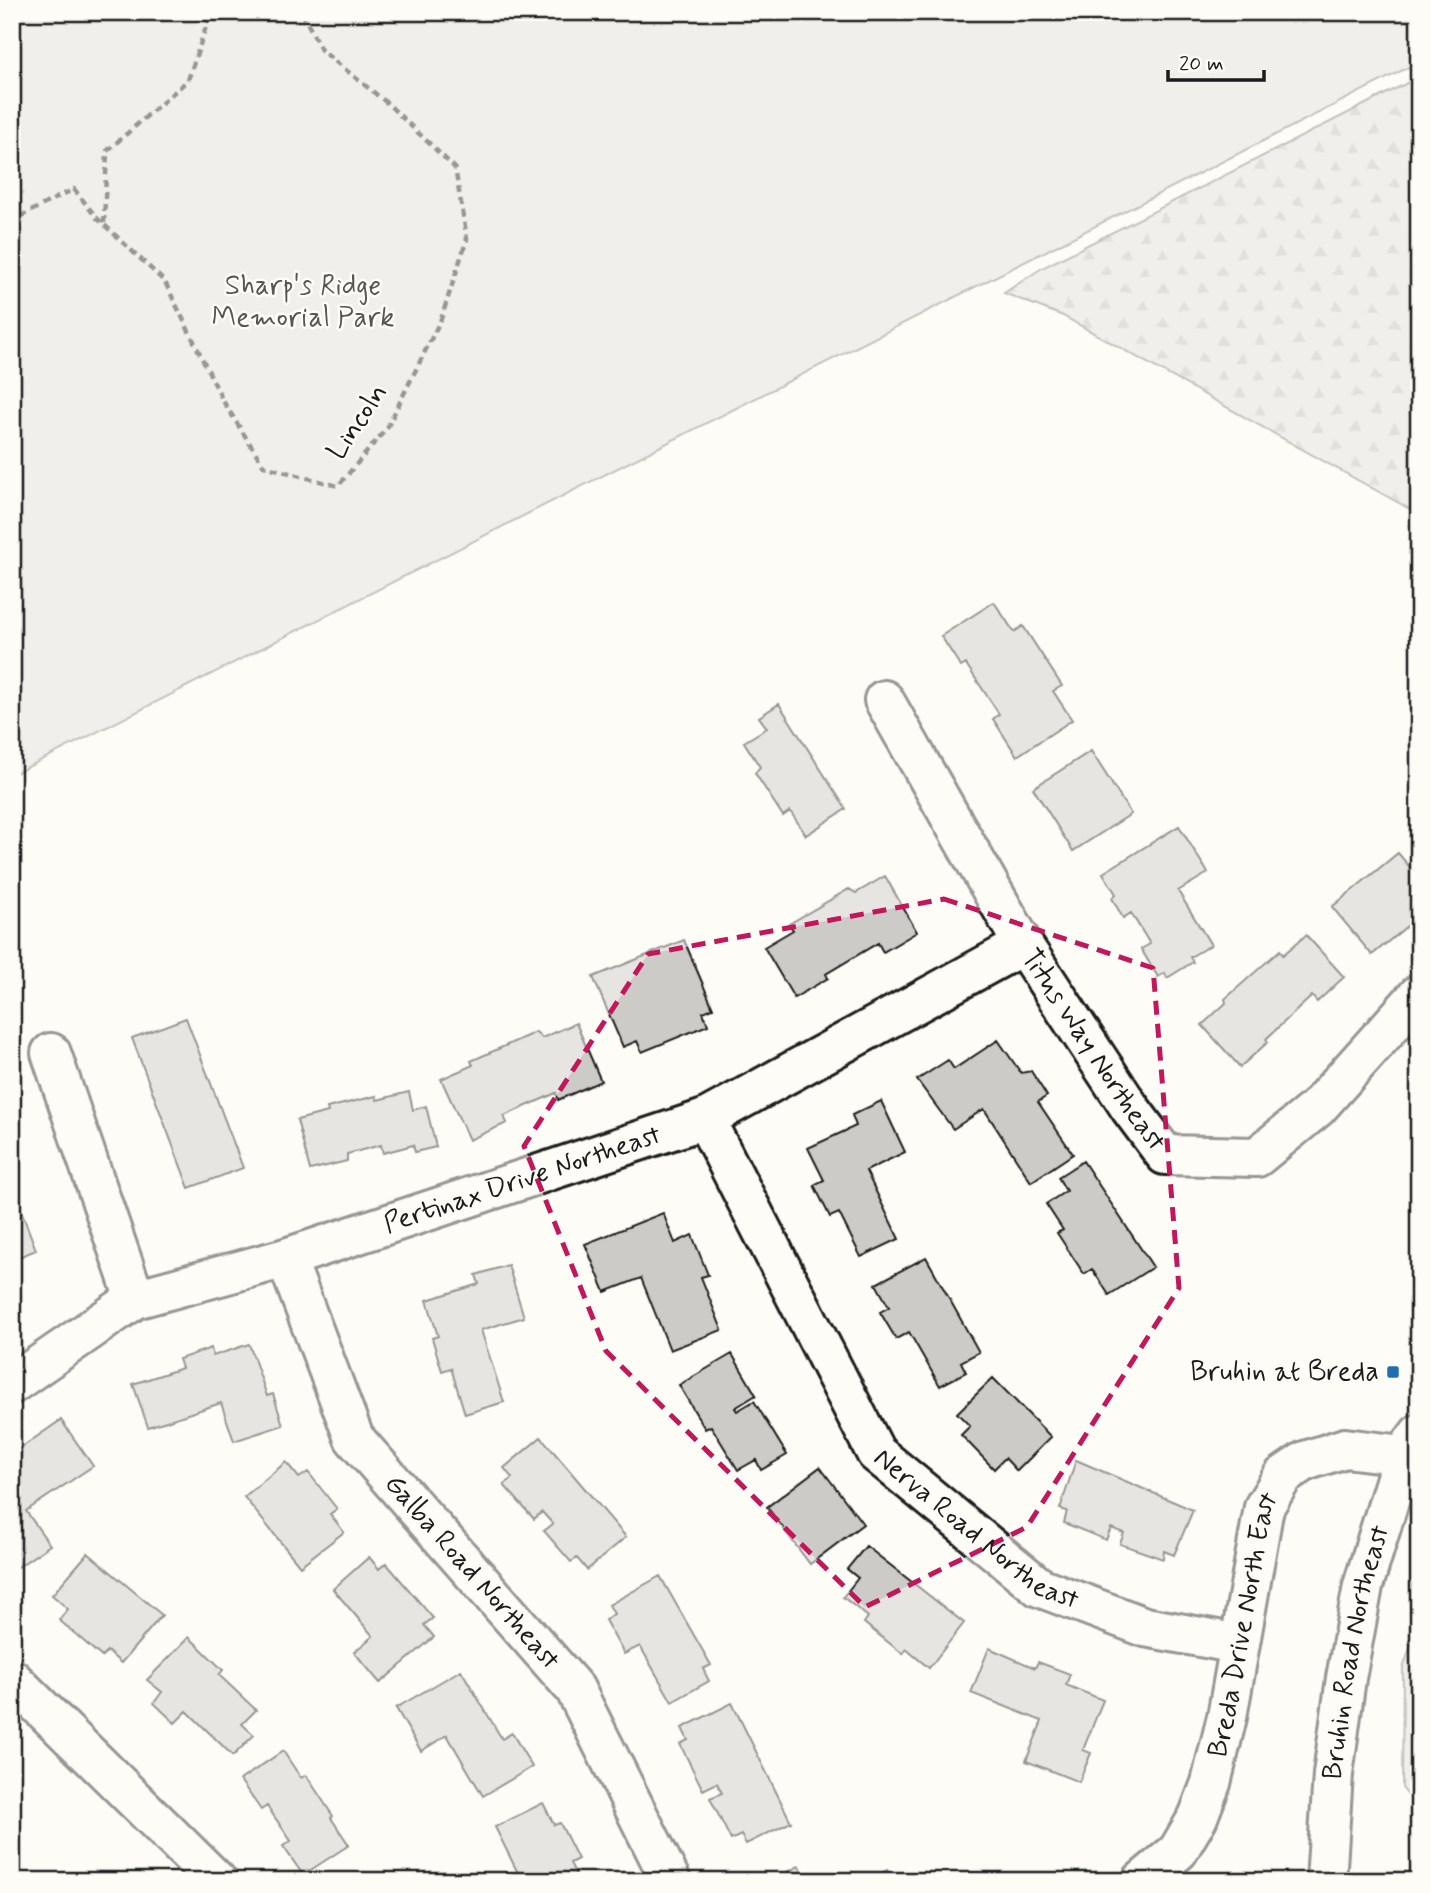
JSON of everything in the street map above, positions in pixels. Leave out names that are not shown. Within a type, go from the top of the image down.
[{"type":"street","name":"Titus Way Northeast","points":[[884,700],[1023,945],[1164,1155],[1257,1157],[1317,1108],[1419,994]]},
{"type":"street","name":"Pertinax Drive Northeast","points":[[12,1384],[135,1299],[286,1258],[705,1119],[1023,945]]},
{"type":"street","points":[[51,1053],[135,1299]]},
{"type":"street","name":"Nerva Road Northeast","points":[[705,1119],[876,1453],[1039,1587],[1145,1627],[1239,1644]]},
{"type":"street","name":"Galba Road Northeast","points":[[286,1258],[354,1438],[575,1689],[671,1881]]},
{"type":"street","name":"Breda Drive North East","points":[[1142,1881],[1178,1851],[1198,1817],[1211,1783],[1227,1717],[1264,1507],[1283,1476],[1305,1461],[1345,1448],[1411,1444]]},
{"type":"street","name":"Bruhin Road Northeast","points":[[1326,1881],[1333,1774],[1346,1678],[1363,1586],[1411,1444]]},
{"type":"street","points":[[12,1679],[216,1881]]},
{"type":"path","points":[[104,224],[107,151],[188,80],[211,12]]},
{"type":"path","name":"Lincoln","points":[[12,226],[19,217],[74,189],[104,224],[164,282],[223,401],[264,466],[338,486],[387,428],[441,320],[467,239],[455,168],[387,103],[321,50],[302,12]]},
{"type":"highlighted area","points":[[944,899],[1153,968],[1179,1288],[1027,1527],[865,1607],[606,1351],[524,1146],[648,954]]},
{"type":"green space","name":"Sharp's Ridge Memorial Park","points":[[12,12],[1419,12],[1419,62],[12,775]]},
{"type":"green space","points":[[1419,77],[1419,516],[1063,316],[1004,293],[1042,268]]},
{"type":"green space","points":[[1419,1623],[1419,1809],[1402,1788],[1403,1668]]},
{"type":"building","points":[[994,602],[1014,632],[1023,626],[1062,686],[1053,691],[1072,720],[1017,756],[993,719],[999,714],[966,664],[961,667],[941,636]]},
{"type":"building","points":[[779,704],[846,809],[806,835],[790,811],[783,816],[755,773],[760,767],[744,742],[767,728],[759,717]]},
{"type":"building","points":[[1091,751],[1131,814],[1073,851],[1033,788]]},
{"type":"building","points":[[1179,826],[1208,873],[1178,891],[1211,945],[1190,957],[1193,962],[1167,978],[1165,973],[1158,977],[1141,949],[1150,944],[1131,913],[1123,918],[1112,898],[1116,894],[1103,873]]},
{"type":"building","points":[[1398,853],[1419,878],[1412,889],[1419,897],[1419,916],[1372,955],[1332,907]]},
{"type":"building","points":[[885,876],[917,932],[883,952],[878,943],[826,974],[828,978],[794,998],[764,947],[793,930],[789,924],[849,889],[856,893]]},
{"type":"building","points":[[1306,935],[1344,977],[1317,1002],[1312,996],[1240,1067],[1202,1025],[1226,1003],[1225,999],[1280,950],[1283,955]]},
{"type":"building","points":[[684,940],[713,1008],[703,1012],[708,1025],[642,1052],[637,1041],[623,1047],[593,977]]},
{"type":"building","points":[[186,1018],[243,1168],[189,1188],[132,1038]]},
{"type":"building","points":[[576,1023],[601,1081],[558,1100],[556,1093],[504,1116],[507,1123],[469,1140],[441,1079],[473,1065],[471,1061],[536,1032],[542,1038]]},
{"type":"building","points":[[998,1040],[1021,1073],[1031,1071],[1047,1096],[1038,1102],[1073,1154],[1031,1182],[984,1109],[953,1129],[917,1080],[948,1060],[954,1069]]},
{"type":"building","points":[[409,1092],[413,1110],[426,1106],[436,1147],[415,1152],[413,1145],[383,1153],[381,1145],[347,1154],[347,1161],[310,1170],[297,1120],[328,1112],[327,1108],[376,1096],[377,1100]]},
{"type":"building","points":[[881,1101],[905,1152],[866,1171],[899,1239],[861,1257],[839,1213],[830,1217],[814,1185],[824,1180],[808,1148],[856,1126],[852,1115]]},
{"type":"building","points":[[1083,1161],[1153,1267],[1109,1295],[1092,1269],[1084,1274],[1057,1233],[1063,1230],[1046,1204],[1066,1191],[1058,1177]]},
{"type":"building","points":[[12,1186],[36,1250],[12,1260]]},
{"type":"building","points":[[663,1213],[675,1243],[692,1235],[708,1275],[701,1277],[722,1330],[670,1350],[641,1278],[605,1292],[585,1244]]},
{"type":"building","points":[[926,1257],[979,1352],[961,1362],[966,1372],[940,1386],[909,1332],[896,1339],[880,1312],[889,1307],[876,1284]]},
{"type":"building","points":[[508,1265],[524,1317],[481,1330],[504,1402],[465,1414],[451,1368],[442,1371],[432,1338],[438,1336],[427,1300],[479,1284],[476,1275]]},
{"type":"building","points":[[249,1344],[267,1396],[273,1394],[283,1425],[234,1441],[221,1403],[148,1427],[133,1384],[182,1368],[179,1359],[211,1348],[213,1356]]},
{"type":"building","points":[[732,1354],[756,1395],[735,1408],[737,1411],[754,1401],[787,1455],[761,1470],[756,1460],[738,1470],[711,1426],[705,1429],[679,1385]]},
{"type":"building","points":[[993,1378],[1051,1437],[1017,1471],[1005,1458],[994,1469],[961,1435],[970,1426],[957,1413]]},
{"type":"building","points":[[61,1420],[93,1466],[26,1511],[50,1545],[12,1571],[12,1454]]},
{"type":"building","points":[[541,1437],[626,1537],[587,1570],[577,1558],[571,1562],[544,1531],[553,1524],[542,1512],[534,1519],[504,1485],[512,1478],[504,1468]]},
{"type":"building","points":[[1076,1460],[1193,1510],[1174,1555],[1164,1551],[1163,1559],[1120,1544],[1124,1533],[1111,1528],[1106,1540],[1064,1523],[1067,1511],[1060,1509]]},
{"type":"building","points":[[286,1462],[299,1478],[308,1472],[337,1509],[330,1514],[344,1532],[300,1566],[244,1497]]},
{"type":"building","points":[[820,1467],[863,1524],[810,1564],[767,1507]]},
{"type":"building","points":[[866,1546],[964,1623],[929,1668],[906,1649],[903,1654],[864,1623],[868,1617],[843,1597],[858,1578],[847,1569]]},
{"type":"building","points":[[88,1553],[162,1615],[121,1663],[107,1651],[102,1657],[59,1620],[68,1609],[52,1595]]},
{"type":"building","points":[[369,1557],[379,1569],[386,1563],[433,1618],[424,1625],[434,1637],[380,1683],[354,1652],[373,1636],[333,1589]]},
{"type":"building","points":[[660,1576],[711,1665],[703,1669],[709,1681],[672,1702],[640,1646],[624,1654],[605,1620],[614,1614],[609,1605]]},
{"type":"building","points":[[189,1637],[223,1670],[219,1675],[256,1710],[242,1724],[254,1735],[233,1756],[187,1711],[175,1723],[154,1703],[162,1692],[147,1680]]},
{"type":"building","points":[[989,1648],[1035,1668],[1038,1662],[1070,1674],[1066,1685],[1103,1700],[1083,1750],[1091,1753],[1079,1782],[1026,1761],[1042,1721],[971,1693]]},
{"type":"building","points":[[461,1670],[502,1739],[512,1733],[532,1767],[483,1796],[447,1735],[421,1751],[396,1708]]},
{"type":"building","points":[[732,1703],[791,1822],[746,1844],[741,1835],[731,1840],[710,1798],[722,1793],[717,1783],[703,1790],[680,1744],[688,1740],[682,1728]]},
{"type":"building","points":[[283,1751],[301,1778],[306,1775],[349,1845],[303,1875],[283,1846],[291,1841],[267,1806],[261,1810],[240,1780]]},
{"type":"building","points":[[543,1803],[554,1825],[560,1823],[578,1859],[570,1863],[579,1881],[522,1881],[495,1827]]},
{"type":"building","points":[[799,1866],[807,1881],[769,1881]]},
{"type":"building","points":[[887,1870],[892,1881],[865,1881]]},
{"type":"place","name":"Bruhin at Breda","points":[[1393,1372]]}]
